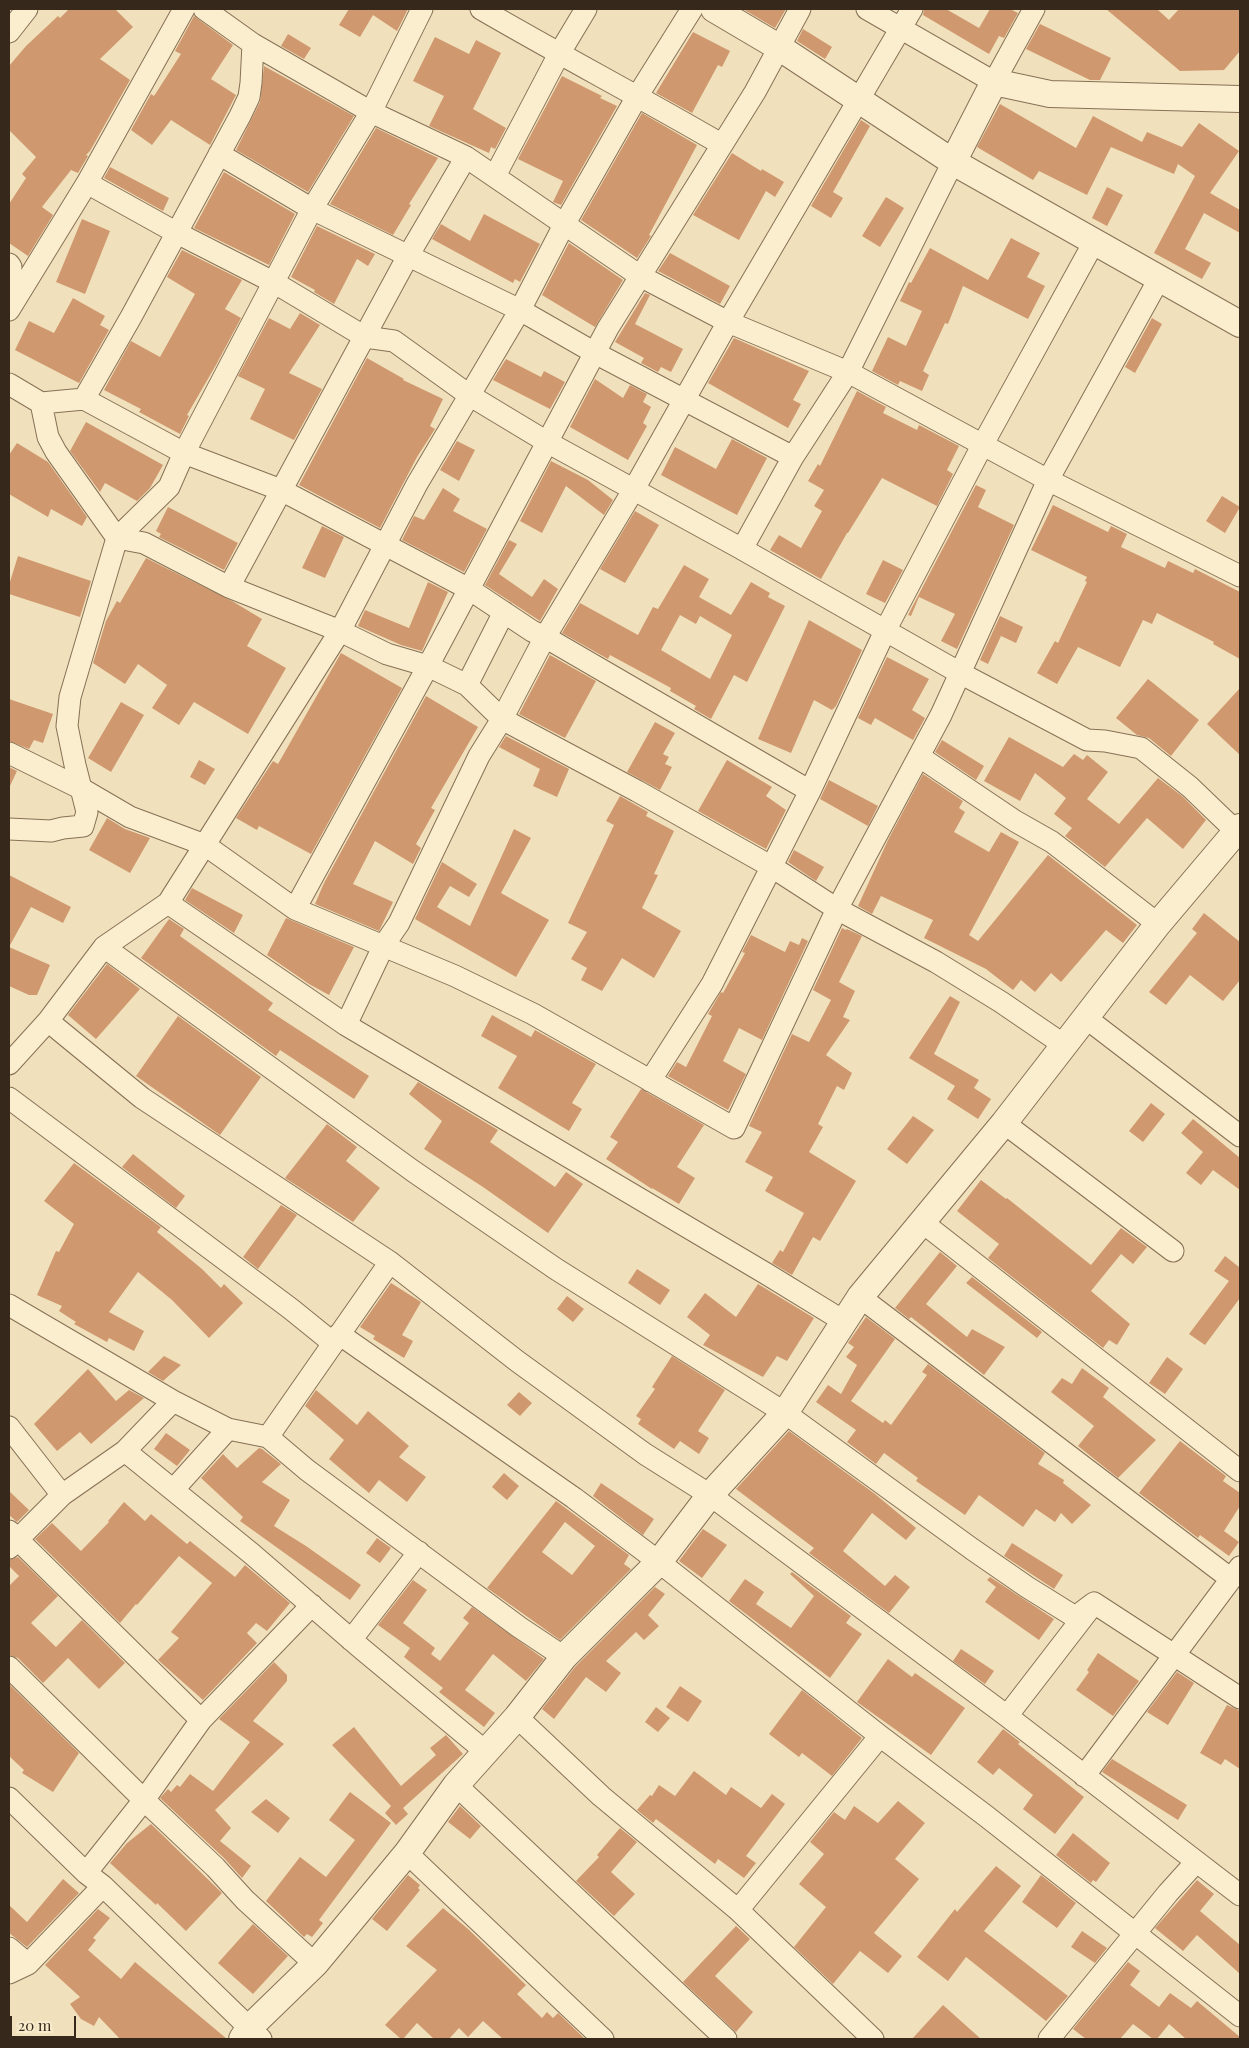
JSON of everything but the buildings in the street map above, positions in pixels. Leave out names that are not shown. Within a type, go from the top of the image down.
[{"type":"street","points":[[9,32],[27,9]]},
{"type":"street","points":[[9,310],[87,183],[184,9]]},
{"type":"street","points":[[204,9],[253,44],[371,112],[466,157],[640,276],[728,322],[848,372],[1048,480],[1240,576]]},
{"type":"street","points":[[9,829],[51,831],[83,826],[87,812],[74,765],[67,726],[70,697],[117,538],[169,487],[184,454],[312,210],[371,112],[422,9]]},
{"type":"street","points":[[481,9],[721,144]]},
{"type":"street","points":[[494,176],[559,54],[586,9]]},
{"type":"street","points":[[9,1064],[48,1021],[104,947],[168,903],[340,631],[417,484],[520,310],[565,223],[638,96],[692,9]]},
{"type":"street","points":[[714,9],[780,48],[953,162],[1240,324]]},
{"type":"street","points":[[295,909],[428,666],[595,353],[640,276],[755,92],[800,9]]},
{"type":"street","points":[[867,9],[994,82],[1050,94],[1240,98]]},
{"type":"street","points":[[346,1025],[384,946],[399,923],[479,756],[502,719],[545,637],[634,489],[728,322],[912,9]]},
{"type":"street","points":[[742,549],[793,457],[848,372],[953,162],[1034,9]]},
{"type":"street","points":[[84,400],[177,234],[249,96],[253,44]]},
{"type":"street","points":[[219,154],[312,210],[520,310],[595,353],[793,457]]},
{"type":"street","points":[[229,587],[408,256],[466,157]]},
{"type":"street","points":[[9,1798],[86,1873],[103,1886],[250,2036],[315,1964],[408,1853],[456,1786],[517,1717],[564,1657],[660,1562],[710,1495],[785,1413],[860,1297],[1004,1123],[1158,924],[1239,831],[1141,748],[1105,740],[1087,740],[960,673],[886,629],[547,442],[469,395],[394,341],[365,337],[275,283],[177,234],[87,183]]},
{"type":"street","points":[[650,1081],[712,984],[810,791],[886,629],[983,444],[1094,242]]},
{"type":"street","points":[[9,264],[11,267],[9,284]]},
{"type":"street","points":[[9,753],[82,789],[130,817],[205,845],[295,909],[455,976],[533,1014],[734,1128],[837,910],[920,757],[1048,480],[1159,278]]},
{"type":"street","points":[[9,384],[42,403],[84,400],[184,454],[281,490],[469,590],[532,631],[810,791]]},
{"type":"street","points":[[42,403],[48,437],[56,452],[117,538],[144,543],[229,587],[340,631],[387,654],[428,666],[468,685],[502,719],[637,790],[772,867],[837,910],[936,962],[1064,1044]]},
{"type":"street","points":[[468,685],[504,612]]},
{"type":"street","points":[[920,757],[1015,821],[1052,842],[1158,924]]},
{"type":"street","points":[[168,903],[346,1025],[845,1322]]},
{"type":"street","points":[[104,947],[414,1171],[556,1270],[785,1413],[980,1554],[1064,1611],[1078,1615],[1094,1603]]},
{"type":"street","points":[[1086,1018],[1240,1136]]},
{"type":"street","points":[[48,1021],[142,1098],[390,1262],[516,1361],[645,1454],[710,1495],[1007,1716],[1240,1895]]},
{"type":"street","points":[[9,1098],[283,1303],[574,1498],[660,1562],[1240,2016]]},
{"type":"street","points":[[1004,1123],[1173,1251]]},
{"type":"street","points":[[922,1222],[1240,1471]]},
{"type":"street","points":[[268,1437],[390,1262]]},
{"type":"street","points":[[860,1297],[1235,1573],[1084,1776]]},
{"type":"street","points":[[9,1305],[173,1402],[228,1429],[268,1437],[307,1470],[519,1627],[564,1657]]},
{"type":"street","points":[[173,1402],[125,1451],[62,1495],[12,1540],[201,1720]]},
{"type":"street","points":[[9,1427],[62,1495]]},
{"type":"street","points":[[174,1489],[228,1429]]},
{"type":"street","points":[[125,1451],[174,1489],[486,1752]]},
{"type":"street","points":[[351,1640],[419,1552]]},
{"type":"street","points":[[1094,1603],[1240,1698]]},
{"type":"street","points":[[1007,1716],[1094,1603]]},
{"type":"street","points":[[86,1873],[144,1800],[201,1720],[312,1605]]},
{"type":"street","points":[[9,1667],[215,1867],[245,1900],[315,1964]]},
{"type":"street","points":[[517,1717],[601,1796],[738,1910],[874,2039]]},
{"type":"street","points":[[738,1910],[880,1736]]},
{"type":"street","points":[[456,1786],[726,2039]]},
{"type":"street","points":[[408,1853],[603,2039]]},
{"type":"street","points":[[1049,2039],[1168,1893],[1196,1862]]},
{"type":"street","points":[[9,1948],[18,1969],[103,1886]]}]
